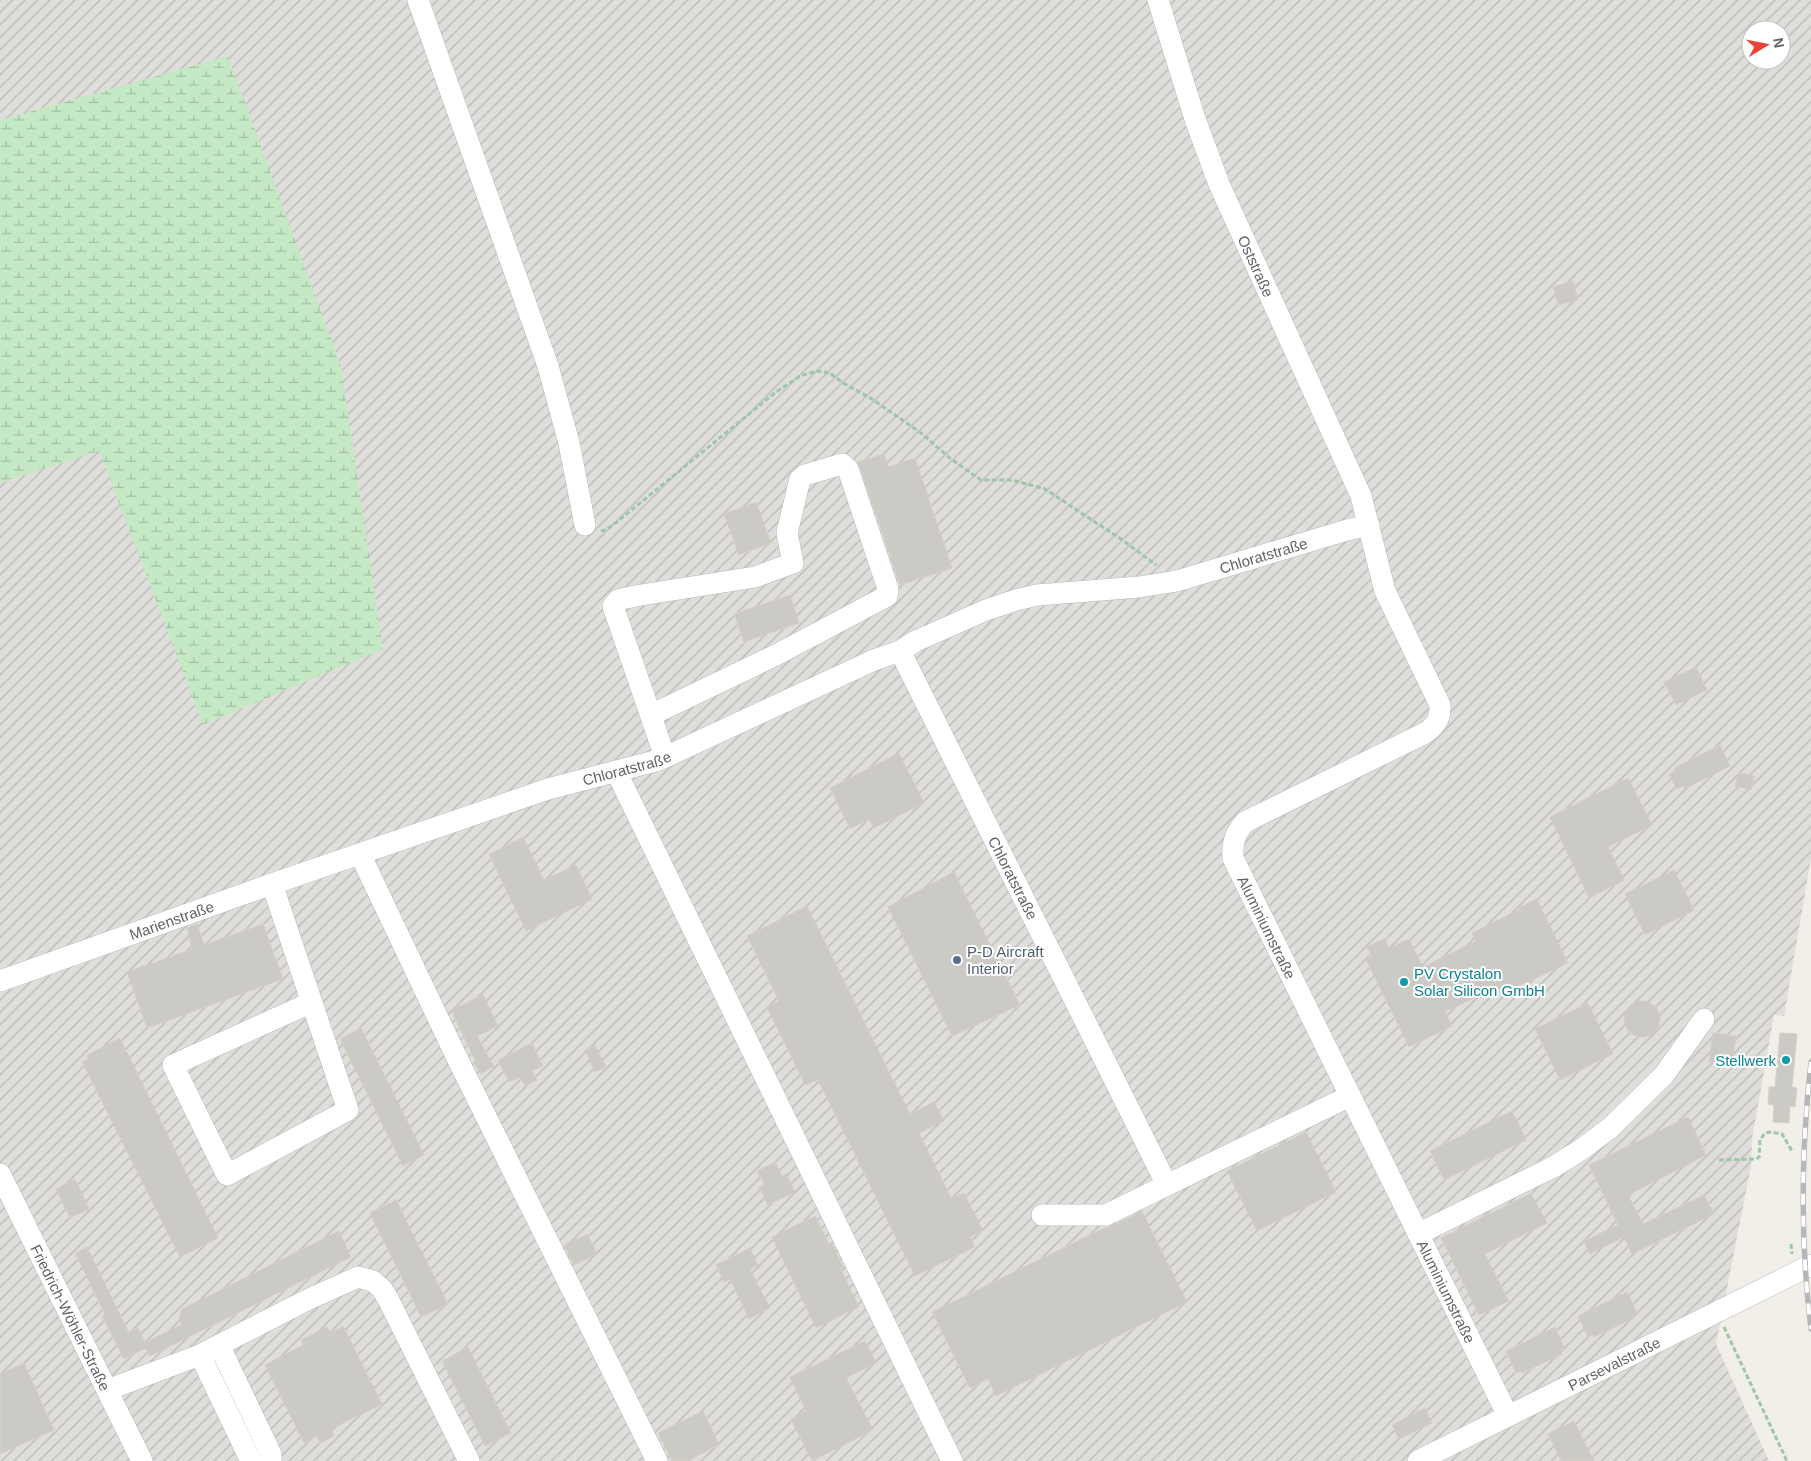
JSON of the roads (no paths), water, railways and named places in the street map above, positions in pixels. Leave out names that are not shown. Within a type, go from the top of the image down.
[{"type":"street","points":[[418,0],[548,366],[569,443],[586,525]]},
{"type":"street","name":"Oststraße","points":[[1158,0],[1206,150],[1223,193],[1361,496],[1369,525]]},
{"type":"street","points":[[651,715],[768,659],[887,596],[888,589],[848,469],[845,465],[842,464],[805,475],[800,479],[787,533],[793,563],[755,578],[635,596],[618,600],[613,606],[665,757]]},
{"type":"street","name":"Chloratstraße","points":[[352,856],[548,789],[616,772],[665,757],[874,660],[900,651],[916,640],[986,610],[1016,600],[1037,595],[1139,587],[1177,580],[1369,525]]},
{"type":"street","name":"Aluminiumstraße","points":[[1369,525],[1385,592],[1438,698],[1439,717],[1436,724],[1425,733],[1245,822],[1235,836],[1232,850],[1236,864],[1508,1416]]},
{"type":"street","name":"Chloratstraße","points":[[900,651],[1166,1185]]},
{"type":"street","points":[[616,772],[952,1461]]},
{"type":"street","points":[[352,856],[456,1058],[657,1461]]},
{"type":"street","name":"Marienstraße","points":[[1,978],[352,856]]},
{"type":"street","points":[[272,884],[312,1002],[348,1110],[227,1175],[173,1065],[312,1002]]},
{"type":"street","points":[[1418,1234],[1555,1166],[1582,1149],[1610,1128],[1664,1075],[1704,1020]]},
{"type":"street","points":[[1042,1215],[1106,1215],[1350,1096]]},
{"type":"street","name":"Friedrich-Wöhler-Straße","points":[[0,1174],[142,1461]]},
{"type":"street","name":"Parsevalstraße","points":[[1418,1461],[1811,1265]]},
{"type":"street","points":[[107,1390],[200,1355],[309,1299],[358,1277],[373,1282],[382,1288],[469,1461]]},
{"type":"street","points":[[219,1345],[271,1454],[271,1461]]},
{"type":"street","points":[[200,1355],[251,1461]]},
{"type":"railway","points":[[1811,1062],[1805,1129],[1803,1196],[1807,1296],[1811,1329]]},
{"type":"place","name":"P-D Aircraft Interior","points":[[957,960]]},
{"type":"place","name":"PV Crystalon Solar Silicon GmbH","points":[[1404,982]]},
{"type":"place","name":"Stellwerk","points":[[1786,1060]]}]
